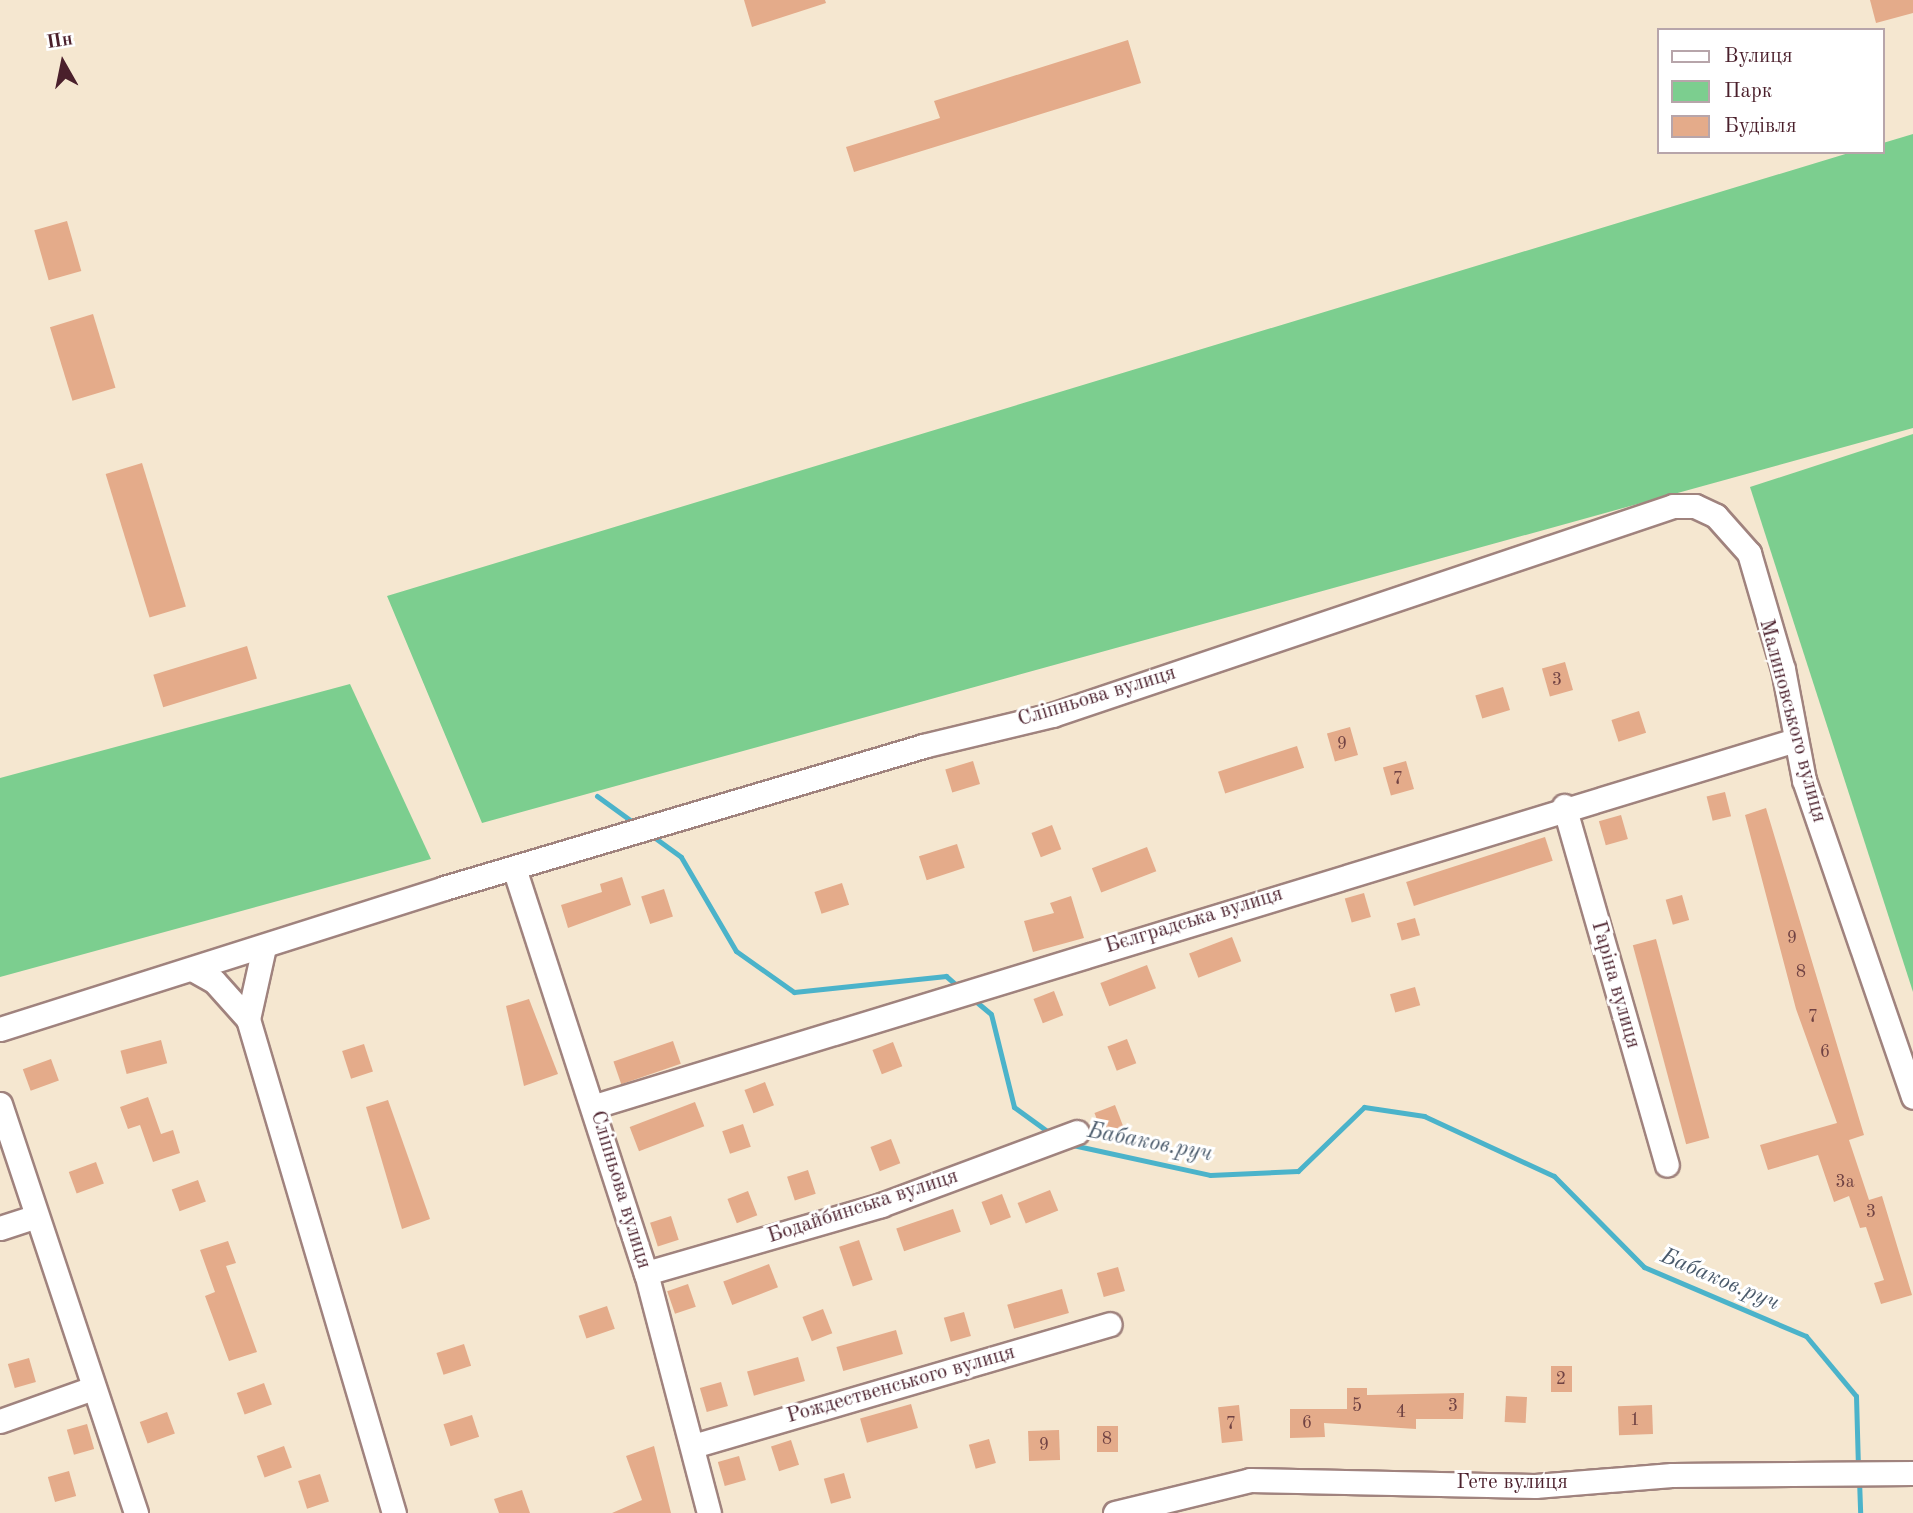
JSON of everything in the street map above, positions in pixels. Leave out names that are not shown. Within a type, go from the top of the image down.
[{"type":"street","name":"Малиновського вулиця","points":[[1673,506],[1716,516],[1749,553],[1783,668],[1795,740],[1913,1097]]},
{"type":"street","name":"Сліпньова вулиця","points":[[0,1029],[631,834],[1052,715],[1673,506]]},
{"type":"street","name":"Бєлградська вулиця","points":[[595,1106],[1564,806],[1795,740]]},
{"type":"street","name":"Гаріна вулиця","points":[[1564,806],[1667,1165]]},
{"type":"street","name":"Сліпньова вулиця","points":[[515,871],[595,1106],[646,1273],[709,1513]]},
{"type":"street","points":[[248,1020],[264,947]]},
{"type":"street","points":[[192,969],[214,981],[248,1020],[394,1513]]},
{"type":"street","points":[[0,1104],[34,1217],[136,1513]]},
{"type":"street","name":"Бодайбинська вулиця","points":[[646,1273],[881,1205],[1077,1132]]},
{"type":"street","points":[[0,1227],[34,1217]]},
{"type":"street","name":"Рождественського вулиця","points":[[693,1446],[1109,1324]]},
{"type":"street","points":[[0,1421],[93,1388]]},
{"type":"street","name":"Гете вулиця","points":[[1115,1513],[1250,1480],[1535,1486],[1672,1475],[1913,1473]]},
{"type":"green space","points":[[1913,134],[1913,428],[482,823],[387,596],[1845,154],[1885,154],[1885,142]]},
{"type":"green space","points":[[1913,434],[1913,992],[1750,487]]},
{"type":"green space","points":[[350,684],[431,859],[0,977],[0,778]]},
{"type":"building","points":[[744,0],[825,0],[826,3],[752,27]]},
{"type":"building","points":[[1870,0],[1913,0],[1913,13],[1876,23]]},
{"type":"building","points":[[1128,40],[1141,83],[854,172],[846,147],[940,118],[934,101]]},
{"type":"building","points":[[67,221],[81,271],[49,280],[34,230]]},
{"type":"building","points":[[93,314],[116,388],[72,401],[50,327]]},
{"type":"building","points":[[142,463],[186,606],[150,618],[106,474]]},
{"type":"building","points":[[247,646],[257,679],[163,707],[153,675]]},
{"type":"building","points":[[1565,662],[1573,690],[1550,696],[1542,669]]},
{"type":"building","points":[[1503,687],[1510,710],[1482,718],[1475,695]]},
{"type":"building","points":[[1639,711],[1646,733],[1619,742],[1611,720]]},
{"type":"building","points":[[1350,727],[1358,755],[1335,761],[1327,734]]},
{"type":"building","points":[[1297,746],[1304,768],[1225,794],[1218,772]]},
{"type":"building","points":[[973,761],[980,784],[952,792],[945,769]]},
{"type":"building","points":[[1406,761],[1414,789],[1391,795],[1383,768]]},
{"type":"building","points":[[1725,792],[1731,816],[1713,821],[1707,797]]},
{"type":"building","points":[[1766,808],[1864,1135],[1849,1140],[1869,1200],[1882,1196],[1912,1295],[1881,1304],[1874,1283],[1884,1280],[1866,1227],[1860,1228],[1849,1196],[1834,1202],[1818,1155],[1768,1170],[1760,1145],[1837,1123],[1796,1009],[1745,815]]},
{"type":"building","points":[[1621,815],[1628,839],[1606,845],[1599,821]]},
{"type":"building","points":[[1052,825],[1061,849],[1041,857],[1031,833]]},
{"type":"building","points":[[1545,837],[1553,861],[1414,906],[1406,882]]},
{"type":"building","points":[[957,844],[965,868],[927,880],[919,856]]},
{"type":"building","points":[[1147,847],[1156,871],[1101,892],[1092,868]]},
{"type":"building","points":[[622,877],[631,905],[568,928],[561,905],[602,892],[600,884]]},
{"type":"building","points":[[842,883],[849,905],[822,914],[814,892]]},
{"type":"building","points":[[664,889],[673,917],[650,924],[641,896]]},
{"type":"building","points":[[1364,893],[1371,917],[1352,923],[1345,899]]},
{"type":"building","points":[[1682,895],[1689,920],[1673,925],[1666,900]]},
{"type":"building","points":[[1071,896],[1084,938],[1033,952],[1024,921],[1054,913],[1050,903]]},
{"type":"building","points":[[1415,918],[1420,935],[1402,941],[1397,923]]},
{"type":"building","points":[[1232,937],[1241,961],[1198,978],[1189,953]]},
{"type":"building","points":[[1656,939],[1709,1138],[1686,1144],[1633,945]]},
{"type":"building","points":[[1147,965],[1156,988],[1109,1006],[1100,983]]},
{"type":"building","points":[[1415,987],[1420,1005],[1395,1012],[1390,994]]},
{"type":"building","points":[[1054,991],[1063,1015],[1043,1023],[1033,999]]},
{"type":"building","points":[[529,999],[558,1074],[524,1086],[506,1006]]},
{"type":"building","points":[[1127,1039],[1136,1063],[1117,1071],[1107,1047]]},
{"type":"building","points":[[161,1040],[167,1063],[127,1074],[120,1051]]},
{"type":"building","points":[[673,1041],[681,1064],[621,1084],[613,1062]]},
{"type":"building","points":[[893,1042],[902,1066],[882,1074],[872,1050]]},
{"type":"building","points":[[364,1044],[373,1072],[351,1079],[342,1051]]},
{"type":"building","points":[[51,1059],[59,1081],[31,1091],[23,1069]]},
{"type":"building","points":[[765,1082],[774,1105],[753,1113],[744,1090]]},
{"type":"building","points":[[148,1097],[161,1134],[173,1130],[180,1153],[153,1162],[140,1125],[128,1129],[120,1107]]},
{"type":"building","points":[[388,1100],[430,1219],[402,1229],[366,1107]]},
{"type":"building","points":[[695,1102],[704,1126],[639,1151],[630,1127]]},
{"type":"building","points":[[1115,1105],[1124,1129],[1104,1137],[1094,1113]]},
{"type":"building","points":[[743,1124],[751,1147],[730,1154],[722,1131]]},
{"type":"building","points":[[891,1139],[900,1163],[880,1171],[870,1147]]},
{"type":"building","points":[[96,1162],[104,1184],[77,1194],[69,1172]]},
{"type":"building","points":[[808,1170],[816,1194],[795,1201],[787,1177]]},
{"type":"building","points":[[198,1180],[206,1202],[180,1211],[172,1190]]},
{"type":"building","points":[[1050,1190],[1058,1210],[1026,1224],[1018,1203]]},
{"type":"building","points":[[748,1191],[757,1215],[737,1223],[727,1199]]},
{"type":"building","points":[[1002,1194],[1011,1217],[990,1225],[981,1202]]},
{"type":"building","points":[[953,1209],[961,1232],[904,1251],[896,1229]]},
{"type":"building","points":[[671,1216],[679,1240],[658,1247],[650,1223]]},
{"type":"building","points":[[859,1240],[873,1280],[853,1287],[839,1247]]},
{"type":"building","points":[[228,1241],[236,1263],[226,1266],[257,1352],[229,1361],[205,1296],[215,1292],[200,1250]]},
{"type":"building","points":[[769,1264],[778,1287],[732,1305],[723,1282]]},
{"type":"building","points":[[1118,1267],[1125,1291],[1104,1297],[1097,1273]]},
{"type":"building","points":[[688,1284],[696,1307],[675,1314],[667,1291]]},
{"type":"building","points":[[1062,1289],[1069,1313],[1014,1329],[1007,1305]]},
{"type":"building","points":[[607,1306],[615,1329],[586,1338],[579,1316]]},
{"type":"building","points":[[823,1309],[832,1333],[812,1341],[802,1317]]},
{"type":"building","points":[[964,1312],[971,1336],[951,1342],[944,1318]]},
{"type":"building","points":[[896,1330],[903,1354],[843,1371],[836,1347]]},
{"type":"building","points":[[464,1344],[471,1366],[444,1375],[436,1353]]},
{"type":"building","points":[[798,1357],[805,1381],[754,1396],[747,1372]]},
{"type":"building","points":[[29,1358],[36,1382],[15,1388],[8,1364]]},
{"type":"building","points":[[1551,1366],[1572,1366],[1572,1392],[1551,1392]]},
{"type":"building","points":[[721,1382],[728,1406],[707,1412],[700,1388]]},
{"type":"building","points":[[264,1383],[272,1405],[245,1415],[237,1393]]},
{"type":"building","points":[[1347,1388],[1367,1388],[1367,1395],[1464,1393],[1463,1419],[1416,1419],[1416,1429],[1324,1423],[1325,1437],[1290,1438],[1290,1409],[1347,1409]]},
{"type":"building","points":[[1506,1396],[1527,1397],[1526,1423],[1505,1422]]},
{"type":"building","points":[[911,1404],[918,1428],[867,1443],[860,1419]]},
{"type":"building","points":[[1239,1405],[1243,1441],[1222,1443],[1218,1407]]},
{"type":"building","points":[[1652,1405],[1653,1434],[1619,1435],[1618,1406]]},
{"type":"building","points":[[167,1412],[175,1434],[148,1444],[140,1422]]},
{"type":"building","points":[[472,1415],[479,1437],[451,1446],[443,1424]]},
{"type":"building","points":[[87,1424],[94,1449],[74,1455],[67,1430]]},
{"type":"building","points":[[1097,1426],[1118,1426],[1118,1452],[1097,1452]]},
{"type":"building","points":[[1059,1430],[1060,1460],[1029,1461],[1028,1431]]},
{"type":"building","points":[[989,1439],[996,1463],[976,1469],[969,1445]]},
{"type":"building","points":[[791,1440],[799,1465],[779,1471],[771,1446]]},
{"type":"building","points":[[284,1446],[292,1468],[265,1478],[257,1456]]},
{"type":"building","points":[[654,1446],[671,1513],[612,1513],[642,1500],[626,1456]]},
{"type":"building","points":[[739,1456],[746,1480],[725,1486],[718,1462]]},
{"type":"building","points":[[69,1471],[76,1496],[55,1502],[48,1477]]},
{"type":"building","points":[[844,1473],[851,1498],[831,1504],[824,1479]]},
{"type":"building","points":[[320,1474],[329,1502],[307,1509],[298,1481]]},
{"type":"building","points":[[522,1490],[530,1513],[499,1513],[494,1499]]},
{"type":"waterway","name":"Бабаков.руч","points":[[597,796],[634,823]]},
{"type":"waterway","name":"Бабаков.руч","points":[[651,835],[681,857],[736,951],[794,992],[946,976],[960,988]]},
{"type":"waterway","name":"Бабаков.руч","points":[[973,999],[991,1014],[1014,1107],[1051,1134]]},
{"type":"waterway","name":"Бабаков.руч","points":[[1068,1144],[1210,1175],[1298,1171],[1364,1107],[1424,1116],[1554,1176],[1644,1267],[1806,1336],[1856,1396],[1858,1469]]},
{"type":"waterway","name":"Бабаков.руч","points":[[1859,1479],[1860,1513]]}]
